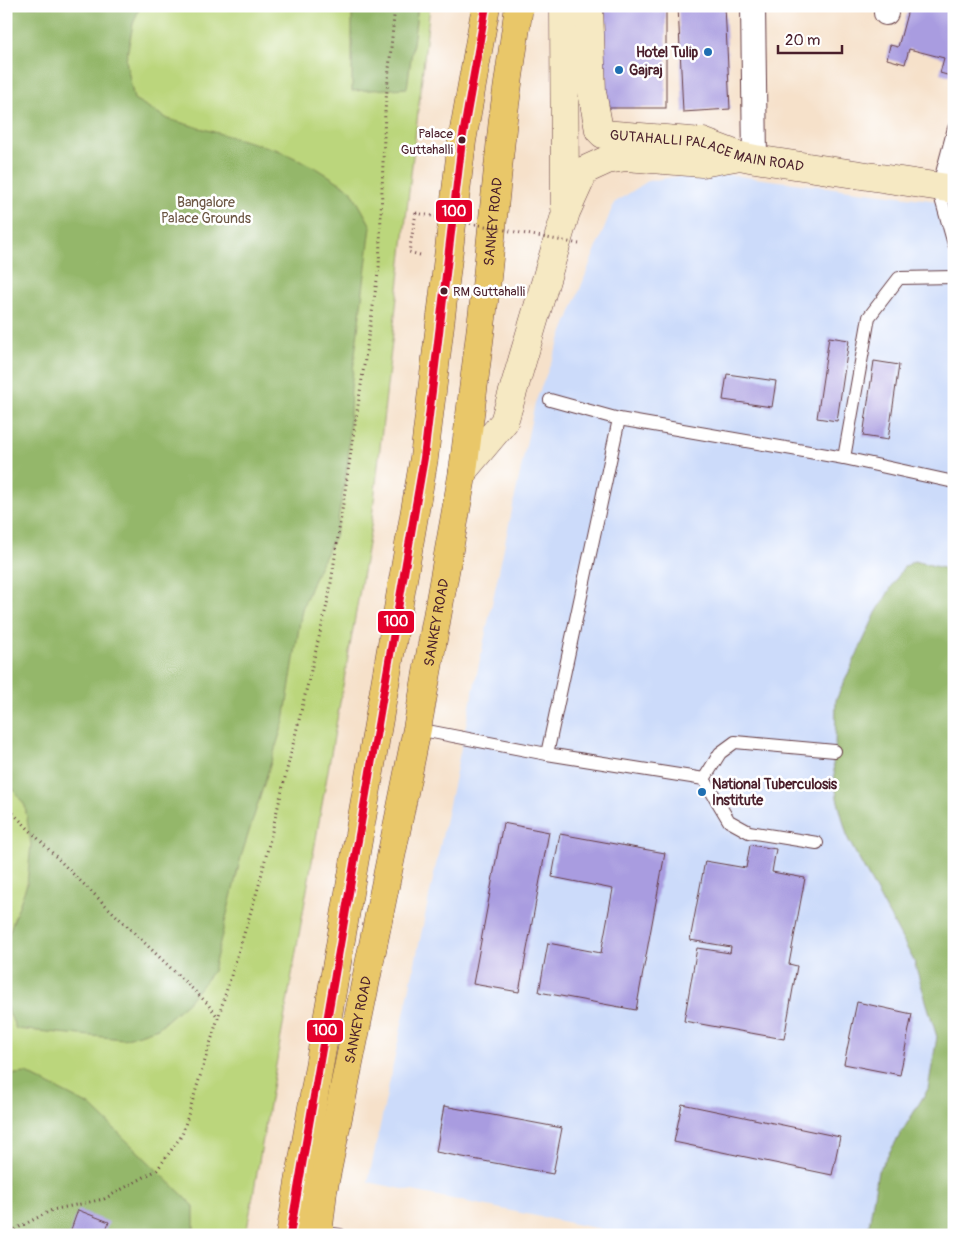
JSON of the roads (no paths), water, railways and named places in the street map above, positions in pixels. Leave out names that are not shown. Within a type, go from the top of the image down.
[{"type":"main road","points":[[290,1235],[424,458],[462,141],[486,6]]},
{"type":"main road","name":"SANKEY ROAD","points":[[326,1234],[323,1191],[417,728],[463,471],[503,119],[519,6]]},
{"type":"street","points":[[564,6],[566,212]]},
{"type":"street","name":"GUTAHALLI PALACE MAIN ROAD","points":[[589,6],[592,92],[599,130],[603,134],[703,142],[747,158],[949,185]]},
{"type":"street","points":[[463,471],[504,422],[566,212],[585,170],[607,160],[626,157],[702,163],[747,158],[753,6]]},
{"type":"lane","points":[[954,128],[949,185],[954,244]]},
{"type":"lane","points":[[844,458],[869,317],[899,278],[954,277]]},
{"type":"lane","points":[[550,400],[619,419],[844,458],[954,482]]},
{"type":"lane","points":[[547,754],[619,419]]},
{"type":"lane","points":[[417,728],[547,754],[704,779]]},
{"type":"lane","points":[[704,779],[720,753],[735,742],[835,751]]},
{"type":"lane","points":[[704,779],[729,821],[749,832],[817,842]]},
{"type":"place","name":"Hotel Tulip","points":[[708,52]]},
{"type":"place","name":"Gajraj","points":[[619,70]]},
{"type":"place","name":"Palace Guttahalli","points":[[462,140]]},
{"type":"place","name":"RM Guttahalli","points":[[444,291]]},
{"type":"place","name":"National Tuberculosis Institute","points":[[702,792]]},
{"type":"park label","name":"Bangalore Palace Grounds","points":[[206,210]]}]
